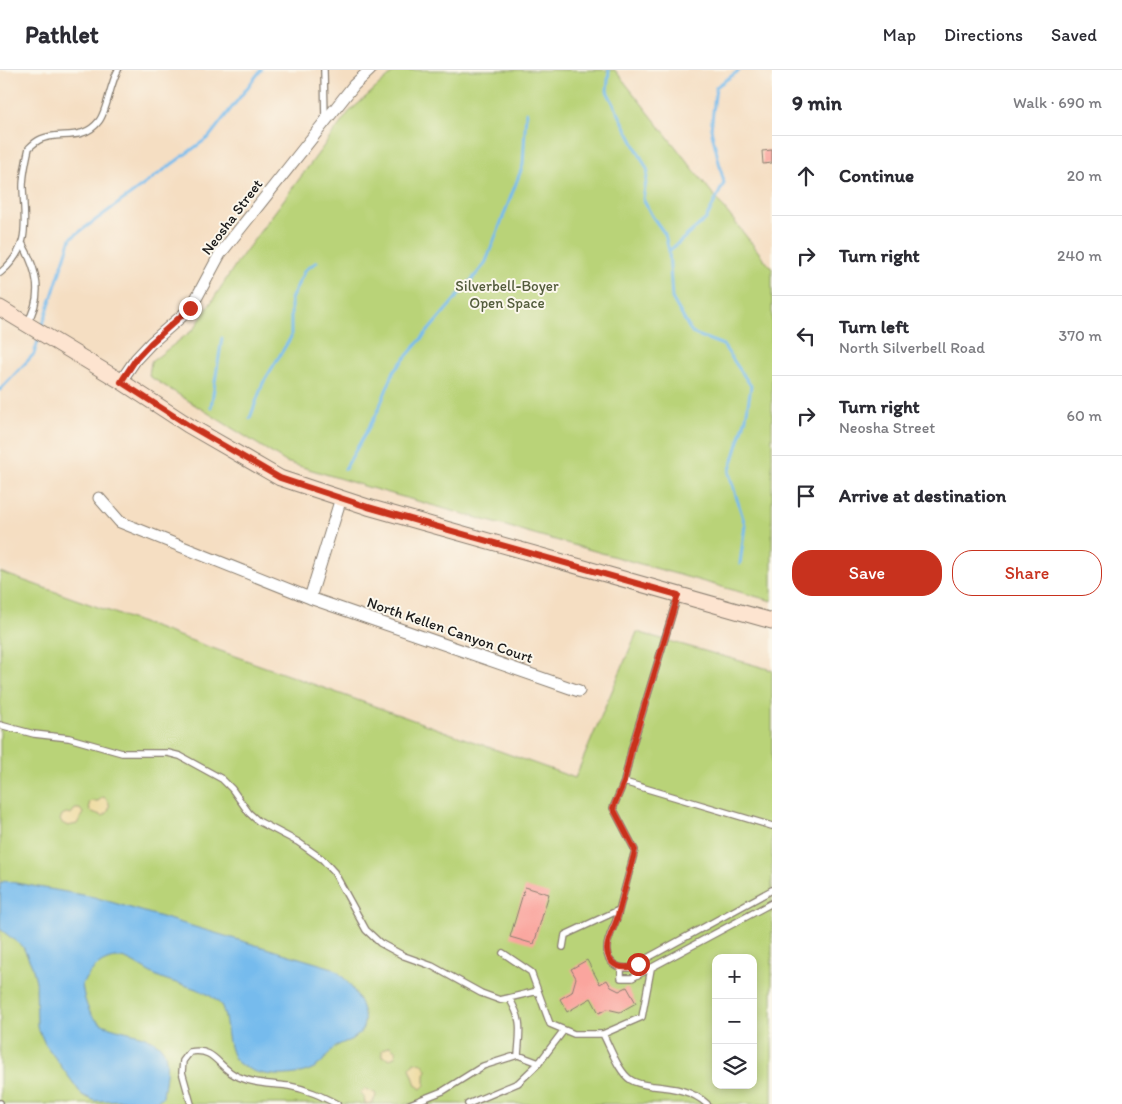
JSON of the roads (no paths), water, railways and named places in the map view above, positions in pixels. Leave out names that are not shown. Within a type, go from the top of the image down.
[{"type":"main road","points":[[0,308],[188,425],[280,478],[341,498],[772,621]]},
{"type":"street","name":"Neosha Street","points":[[121,382],[136,359],[190,308],[220,254],[354,84],[370,70]]},
{"type":"street","name":"North Kellen Canyon Court","points":[[99,498],[120,522],[310,598],[579,691]]},
{"type":"street","points":[[310,598],[341,498]]},
{"type":"lane","points":[[0,274],[16,256],[24,238],[26,216],[23,186],[28,148],[42,138],[82,133],[95,125],[101,119],[113,79],[118,70]]},
{"type":"lane","points":[[324,70],[325,122]]},
{"type":"lane","points":[[22,243],[35,269],[37,286],[34,310],[26,324]]},
{"type":"lane","points":[[678,595],[632,747],[624,782],[613,808],[635,850],[607,948],[609,958],[614,965],[621,968],[629,968],[772,890]]},
{"type":"lane","points":[[0,725],[34,734],[69,738],[122,754],[168,753],[180,756],[222,778],[249,813],[258,821],[298,842],[322,858],[334,872],[366,930],[380,944],[404,956],[432,966],[481,993],[500,1000],[538,991]]},
{"type":"lane","points":[[624,782],[772,826]]},
{"type":"lane","points":[[621,968],[621,978],[632,978],[772,903]]},
{"type":"lane","points":[[563,947],[565,935],[619,910]]},
{"type":"lane","points":[[503,952],[531,972],[550,1024],[574,1034],[603,1034],[642,1016],[651,969]]},
{"type":"lane","points":[[509,998],[517,1011],[521,1023],[518,1055]]},
{"type":"lane","points":[[468,1104],[518,1083],[539,1063],[564,1030]]},
{"type":"lane","points":[[603,1034],[622,1072],[631,1080],[642,1085],[671,1088],[691,1093],[707,1104]]},
{"type":"lane","points":[[191,1104],[182,1072],[183,1060],[190,1052],[200,1050],[211,1053],[225,1068],[236,1076],[250,1081],[313,1092],[337,1104]]},
{"type":"lane","points":[[410,1104],[443,1091],[483,1066],[518,1055],[539,1063]]},
{"type":"water","points":[[5,881],[94,897],[333,968],[356,994],[364,1015],[364,1026],[358,1034],[335,1047],[322,1062],[308,1071],[289,1075],[270,1075],[253,1071],[242,1066],[234,1057],[230,1047],[223,1008],[213,998],[197,989],[163,979],[125,959],[114,958],[103,962],[93,969],[82,984],[85,1000],[92,1015],[99,1022],[148,1038],[157,1043],[163,1050],[166,1059],[166,1074],[163,1097],[157,1101],[147,1102],[129,1100],[95,1101],[82,1095],[45,1044],[37,1026],[36,981],[32,966],[23,947],[0,929],[0,883]]},
{"type":"waterway","points":[[42,327],[71,238],[209,137],[261,70]]},
{"type":"waterway","points":[[609,70],[607,91],[648,171],[643,199],[665,234],[669,251],[672,298],[692,333],[723,345],[751,386],[746,418],[729,473],[745,525],[740,564]]},
{"type":"waterway","points":[[669,251],[706,219],[724,183],[711,129],[716,87],[740,70]]},
{"type":"waterway","points":[[345,469],[377,413],[394,371],[485,264],[523,165],[526,112]]},
{"type":"waterway","points":[[250,418],[263,383],[291,337],[291,299],[305,270],[317,262]]},
{"type":"waterway","points":[[0,390],[34,354],[39,338]]},
{"type":"waterway","points":[[211,407],[222,338]]},
{"type":"park label","name":"Silverbell-Boyer Open Space","points":[[507,294]]}]
